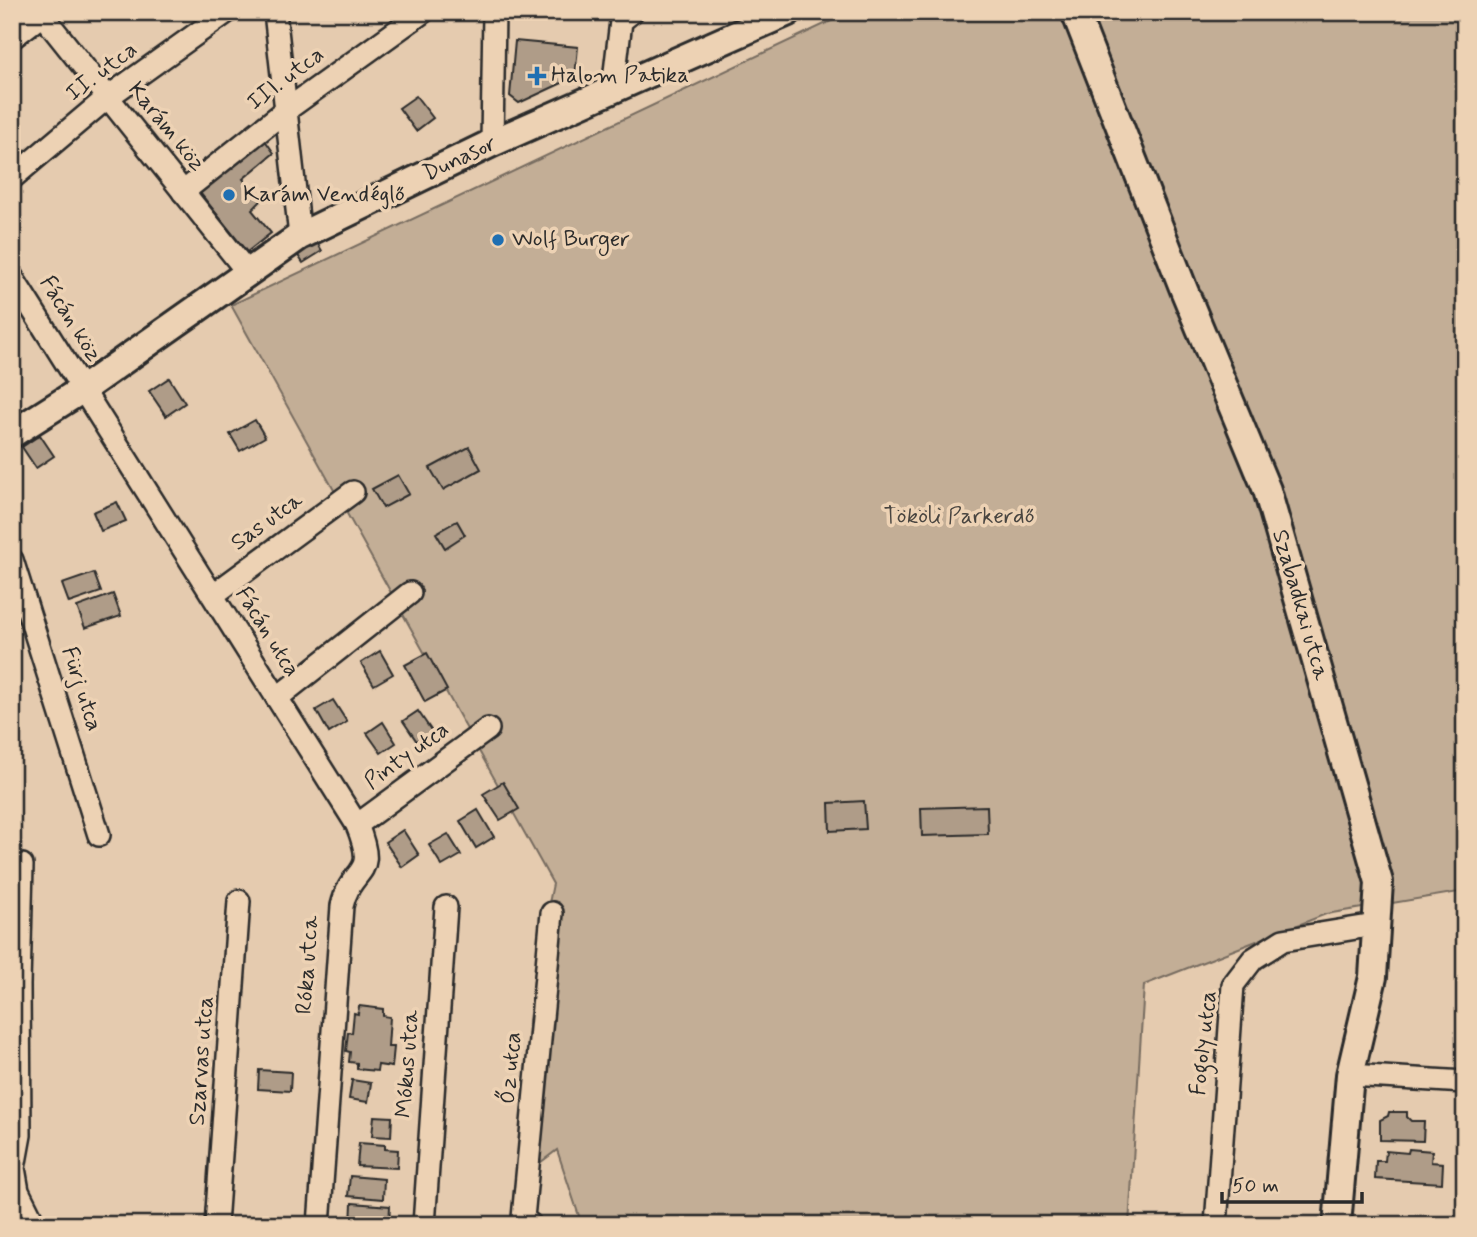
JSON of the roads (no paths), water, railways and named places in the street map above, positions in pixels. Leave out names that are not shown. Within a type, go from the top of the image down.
[{"type":"street","name":"II. utca","points":[[12,178],[108,97],[227,12]]},
{"type":"street","points":[[275,12],[300,236]]},
{"type":"street","name":"III. utca","points":[[183,192],[285,111],[423,12]]},
{"type":"street","points":[[492,144],[494,12]]},
{"type":"street","points":[[613,89],[621,21],[632,12]]},
{"type":"street","name":"Dunasor","points":[[12,434],[83,389],[300,236],[492,144],[788,12]]},
{"type":"street","name":"Szabadkai utca","points":[[1074,12],[1267,490],[1379,882],[1373,977],[1350,1075],[1337,1225]]},
{"type":"street","name":"Karám köz","points":[[43,13],[248,273]]},
{"type":"street","points":[[12,38],[43,13]]},
{"type":"street","name":"Fácán köz","points":[[12,276],[83,389]]},
{"type":"street","name":"Fácán utca","points":[[83,389],[357,825],[367,859],[363,872],[351,882],[342,906]]},
{"type":"street","name":"Sas utca","points":[[213,595],[353,492]]},
{"type":"street","name":"Fürj utca","points":[[12,560],[99,835]]},
{"type":"street","points":[[277,698],[410,593]]},
{"type":"street","name":"Pinty utca","points":[[357,825],[488,729]]},
{"type":"street","points":[[22,865],[16,985],[20,1135],[14,1168],[18,1191],[35,1225]]},
{"type":"street","name":"Szarvas utca","points":[[216,1225],[239,901]]},
{"type":"street","name":"Róka utca","points":[[317,1225],[338,906],[342,906]]},
{"type":"street","name":"Mókus utca","points":[[424,1225],[446,907]]},
{"type":"street","name":"Őz utca","points":[[531,1225],[523,1218],[552,913]]},
{"type":"street","name":"Fogoly utca","points":[[1216,1225],[1233,985],[1253,959],[1283,940],[1375,925]]},
{"type":"street","points":[[1350,1075],[1465,1082]]},
{"type":"place","name":"Halom Patika","points":[[537,76]]},
{"type":"place","name":"Karám Vendéglő","points":[[229,195]]},
{"type":"place","name":"Wolf Burger","points":[[498,240]]},
{"type":"park label","name":"Tököli Parkerdő","points":[[959,517]]}]
